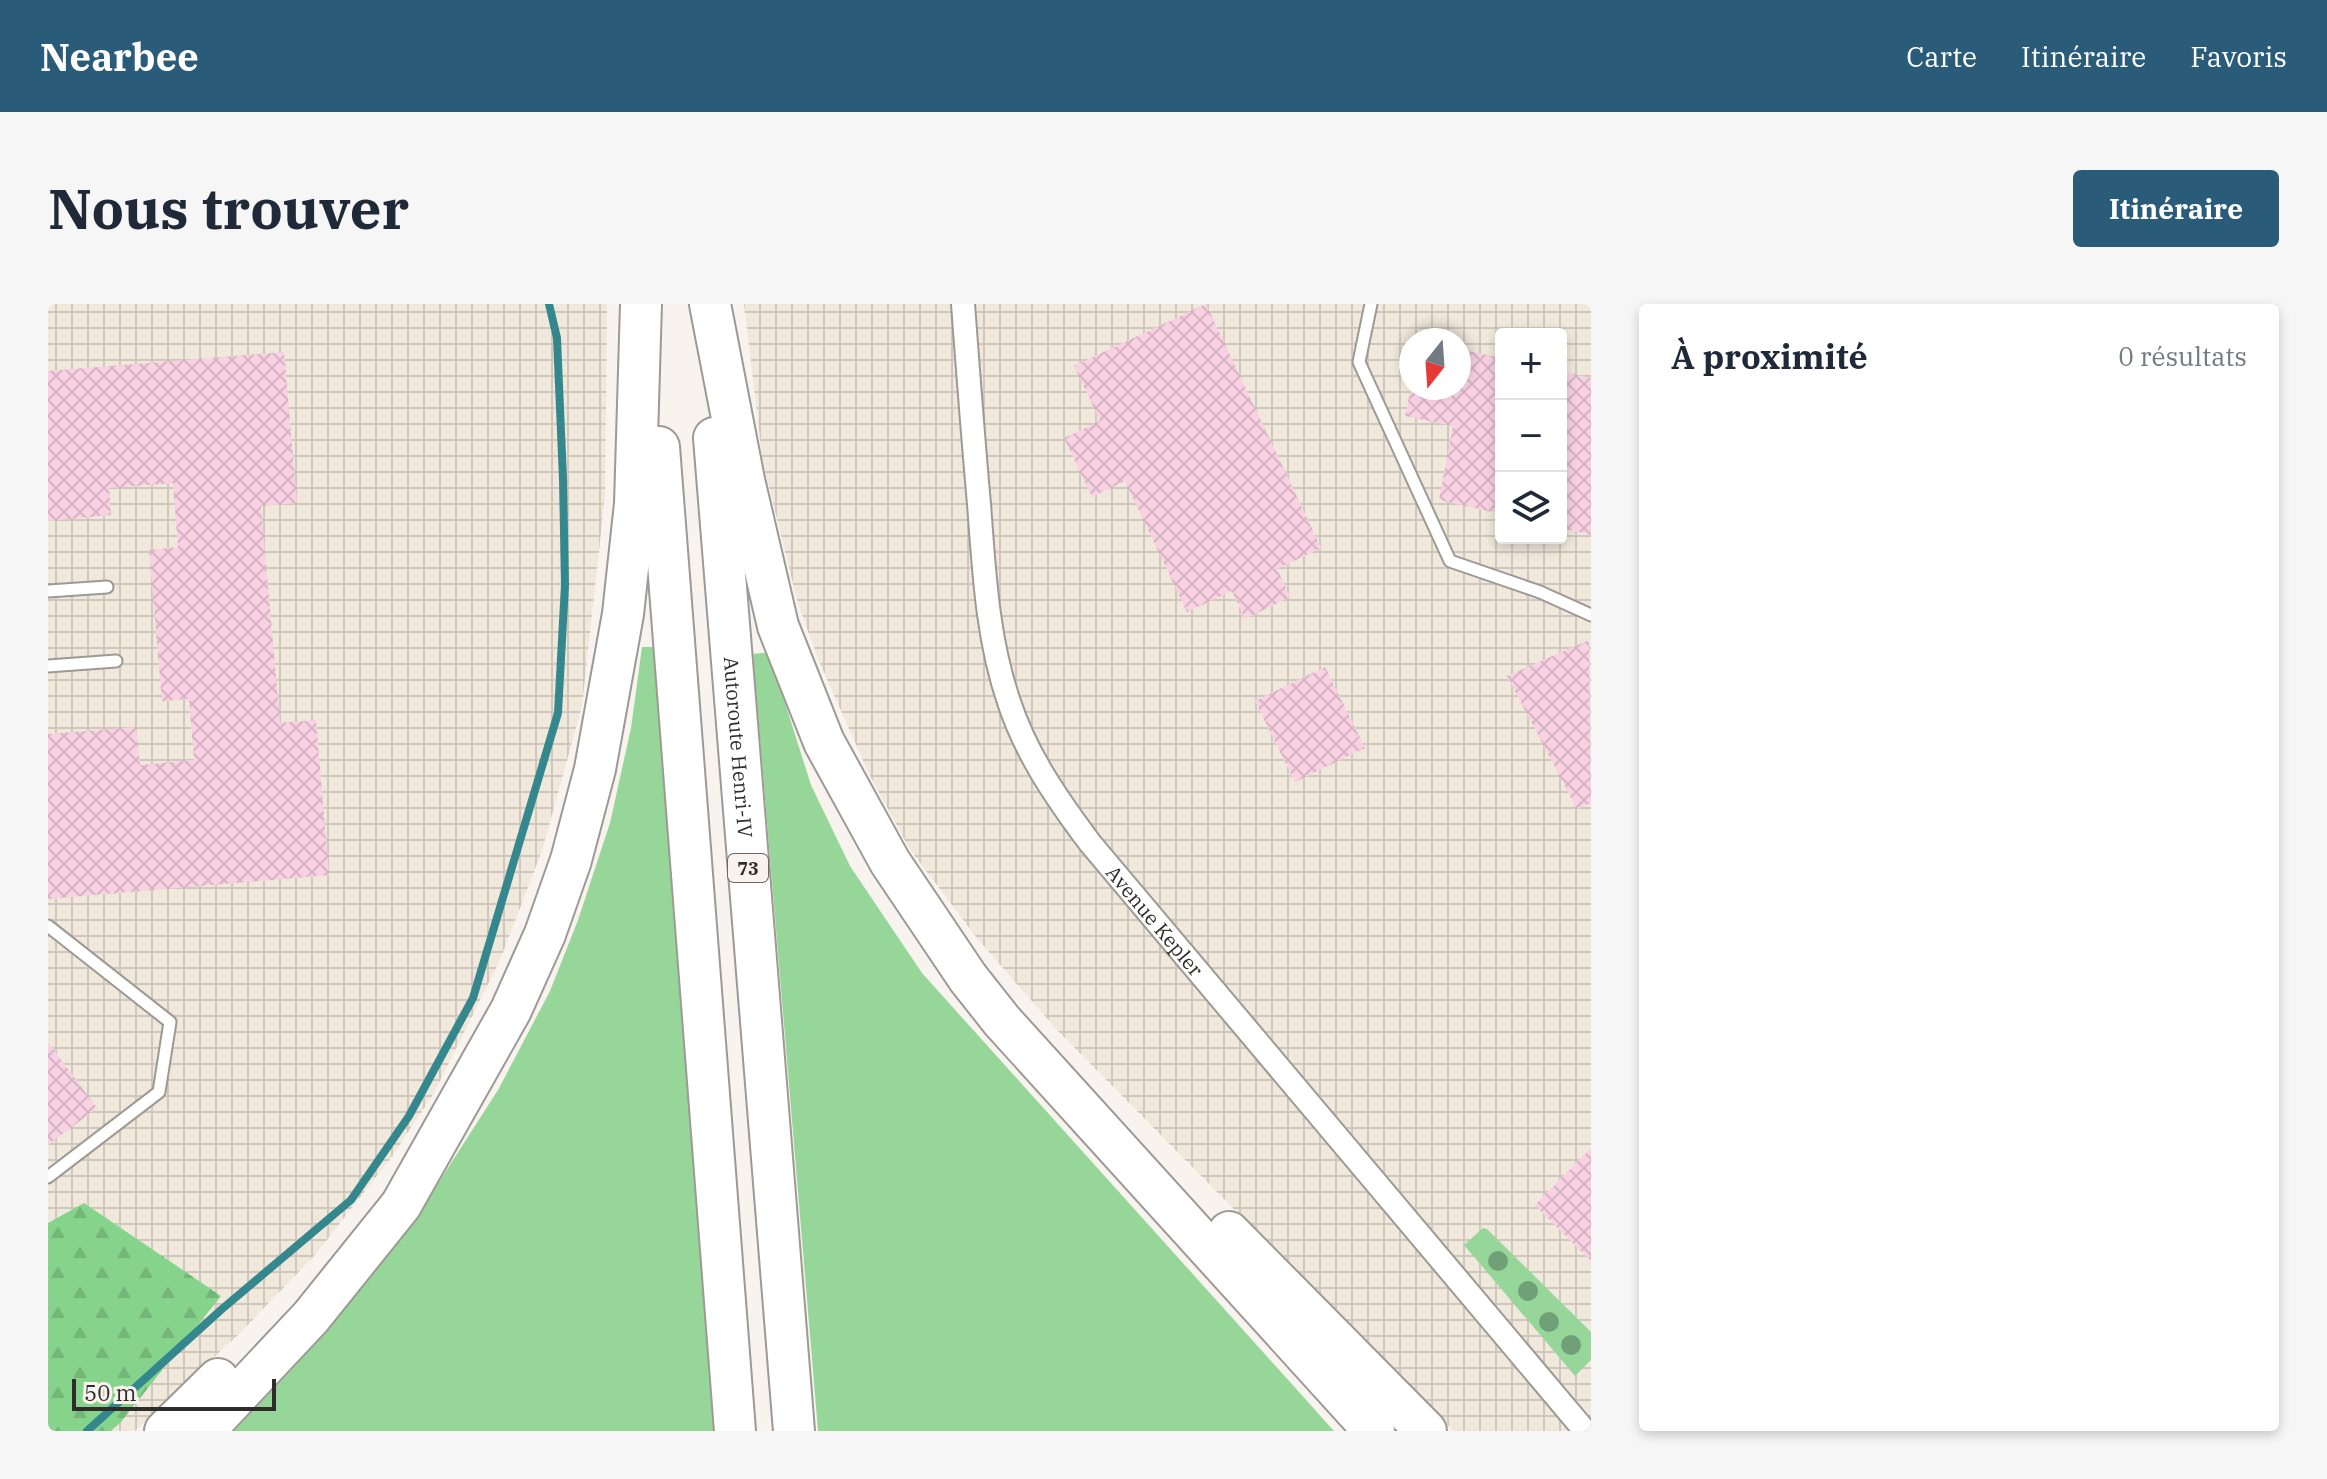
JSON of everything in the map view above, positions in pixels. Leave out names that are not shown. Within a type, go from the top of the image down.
[{"type":"highway","points":[[204,1431],[284,1346],[372,1244],[401,1205],[511,1010],[545,934],[571,860],[595,769],[623,614],[635,504],[644,304]]},
{"type":"highway","points":[[644,304],[673,616],[735,1431]]},
{"type":"highway","points":[[707,304],[778,626],[819,729],[890,862],[968,978],[1002,1021],[1374,1431]]},
{"type":"highway","name":"Autoroute Henri-IV","points":[[707,304],[794,1431]]},
{"type":"highway","points":[[1002,1021],[1131,1134],[1426,1431]]},
{"type":"highway","points":[[165,1431],[297,1303],[379,1206],[457,1105]]},
{"type":"street","name":"Avenue Kepler","points":[[963,304],[992,638],[1009,703],[1038,767],[1090,843],[1585,1431]]},
{"type":"lane","points":[[1371,304],[1359,362],[1450,561],[1540,592],[1591,615]]},
{"type":"lane","points":[[48,591],[107,587]]},
{"type":"lane","points":[[48,666],[116,661]]},
{"type":"lane","points":[[48,926],[170,1022],[159,1092],[48,1177]]},
{"type":"shaded area","points":[[48,304],[607,304],[605,496],[582,706],[542,851],[500,960],[434,1093],[391,1158],[315,1255],[241,1332],[135,1431],[48,1431]]},
{"type":"shaded area","points":[[744,304],[1591,304],[1591,1431],[1453,1431],[1057,1030],[976,937],[909,848],[869,774],[819,661],[798,604],[763,463]]},
{"type":"green space","points":[[642,647],[657,647],[721,1431],[234,1431],[297,1364],[408,1230],[498,1090],[550,991],[578,920],[610,823],[631,728]]},
{"type":"green space","points":[[769,652],[811,785],[850,866],[922,973],[1334,1431],[818,1431],[753,654]]},
{"type":"green space","points":[[84,1203],[221,1296],[111,1431],[48,1431],[48,1223]]},
{"type":"green space","points":[[1483,1228],[1591,1332],[1591,1360],[1575,1376],[1464,1245]]},
{"type":"building","points":[[1206,304],[1321,548],[1277,569],[1290,597],[1245,619],[1232,591],[1187,612],[1125,481],[1092,497],[1064,438],[1100,421],[1074,366]]},
{"type":"building","points":[[284,352],[297,503],[261,506],[280,723],[316,720],[329,875],[48,899],[48,734],[136,727],[140,765],[194,760],[189,699],[162,701],[149,550],[178,547],[173,483],[109,488],[111,515],[48,521],[48,371]]},
{"type":"building","points":[[1471,352],[1495,357],[1495,513],[1439,500],[1453,426],[1405,416],[1408,400],[1471,400]]},
{"type":"building","points":[[1567,372],[1591,378],[1591,535],[1567,529]]},
{"type":"building","points":[[1589,640],[1591,803],[1577,809],[1507,676]]},
{"type":"building","points":[[1325,667],[1365,748],[1295,782],[1255,701]]},
{"type":"building","points":[[48,1042],[97,1108],[48,1145]]},
{"type":"building","points":[[1591,1148],[1591,1261],[1535,1205]]},
{"type":"waterway","points":[[87,1431],[222,1309],[351,1200],[409,1116],[473,998],[558,713],[565,585],[563,479],[557,338],[549,304]]}]
